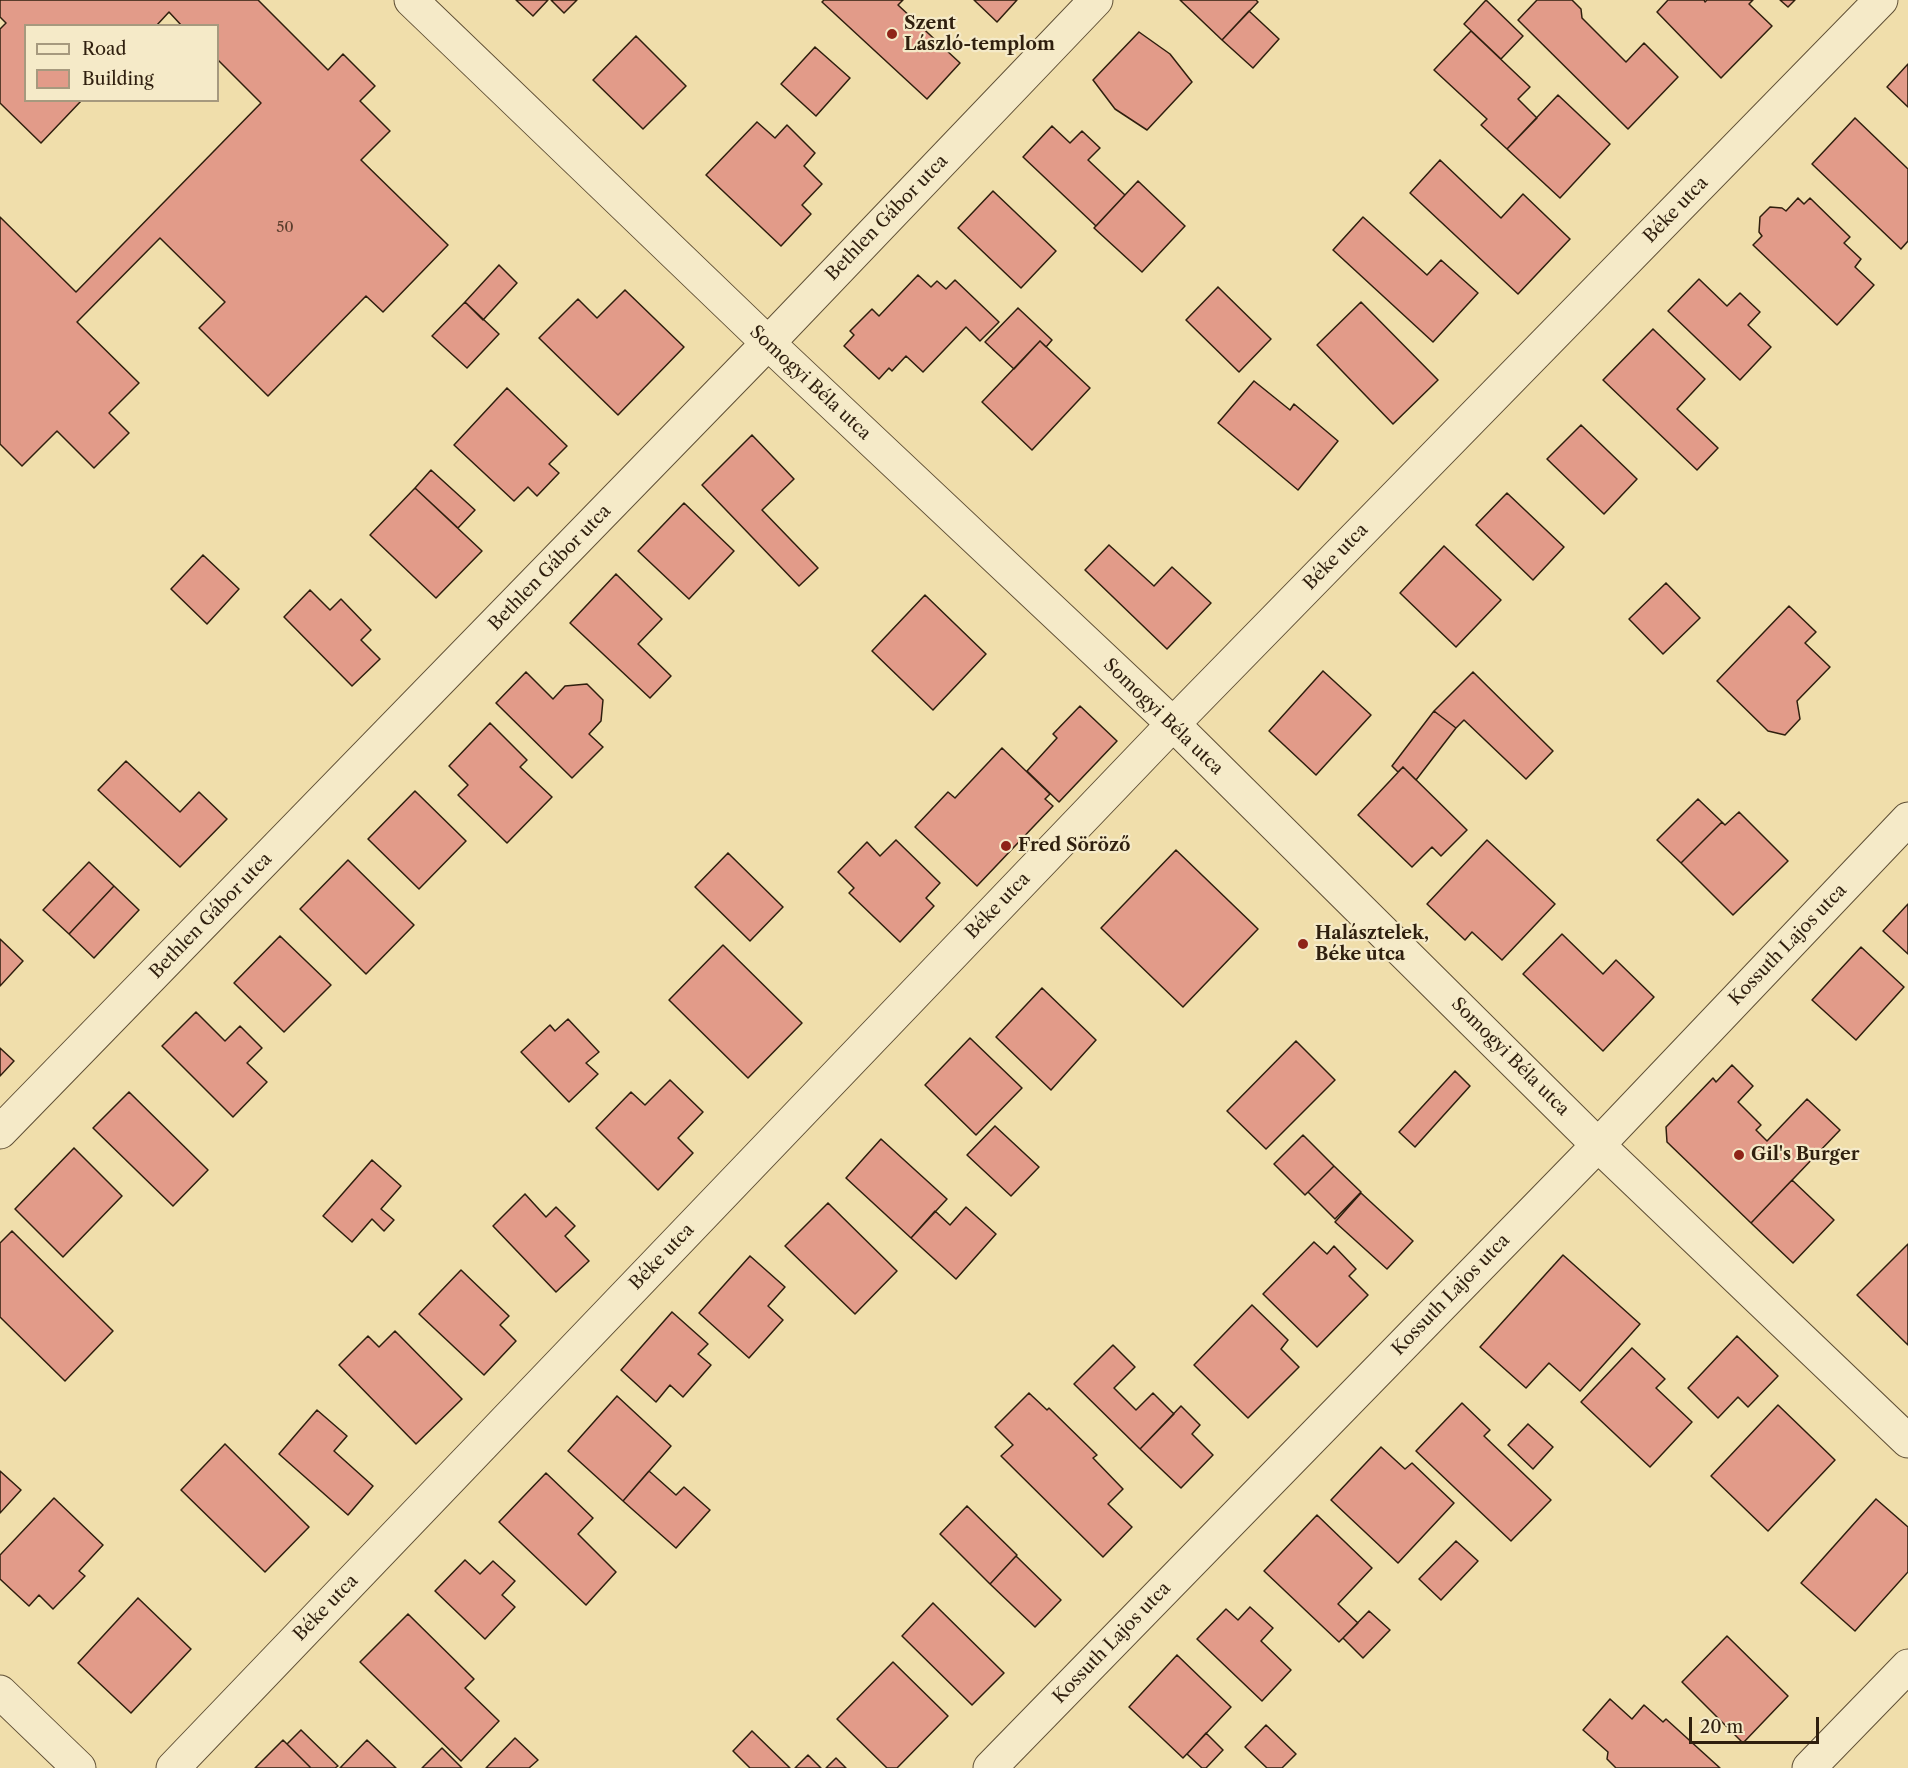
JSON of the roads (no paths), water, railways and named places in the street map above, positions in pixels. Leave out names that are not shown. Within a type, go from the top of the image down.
[{"type":"street","name":"Somogyi Béla utca","points":[[411,0],[768,343],[1173,724],[1598,1145],[1908,1441]]},
{"type":"street","name":"Bethlen Gábor utca","points":[[0,1132],[768,343],[1096,0]]},
{"type":"street","name":"Béke utca","points":[[173,1768],[1173,724],[1881,0]]},
{"type":"street","name":"Kossuth Lajos utca","points":[[990,1768],[1598,1145],[1908,819]]},
{"type":"street","points":[[1809,1768],[1908,1666]]},
{"type":"street","points":[[0,1692],[79,1768]]},
{"type":"place","name":"Szent László-templom","points":[[892,34]]},
{"type":"place","name":"Fred Söröző","points":[[1006,846]]},
{"type":"place","name":"Halásztelek, Béke utca","points":[[1303,944]]},
{"type":"place","name":"Gil's Burger","points":[[1739,1155]]}]
